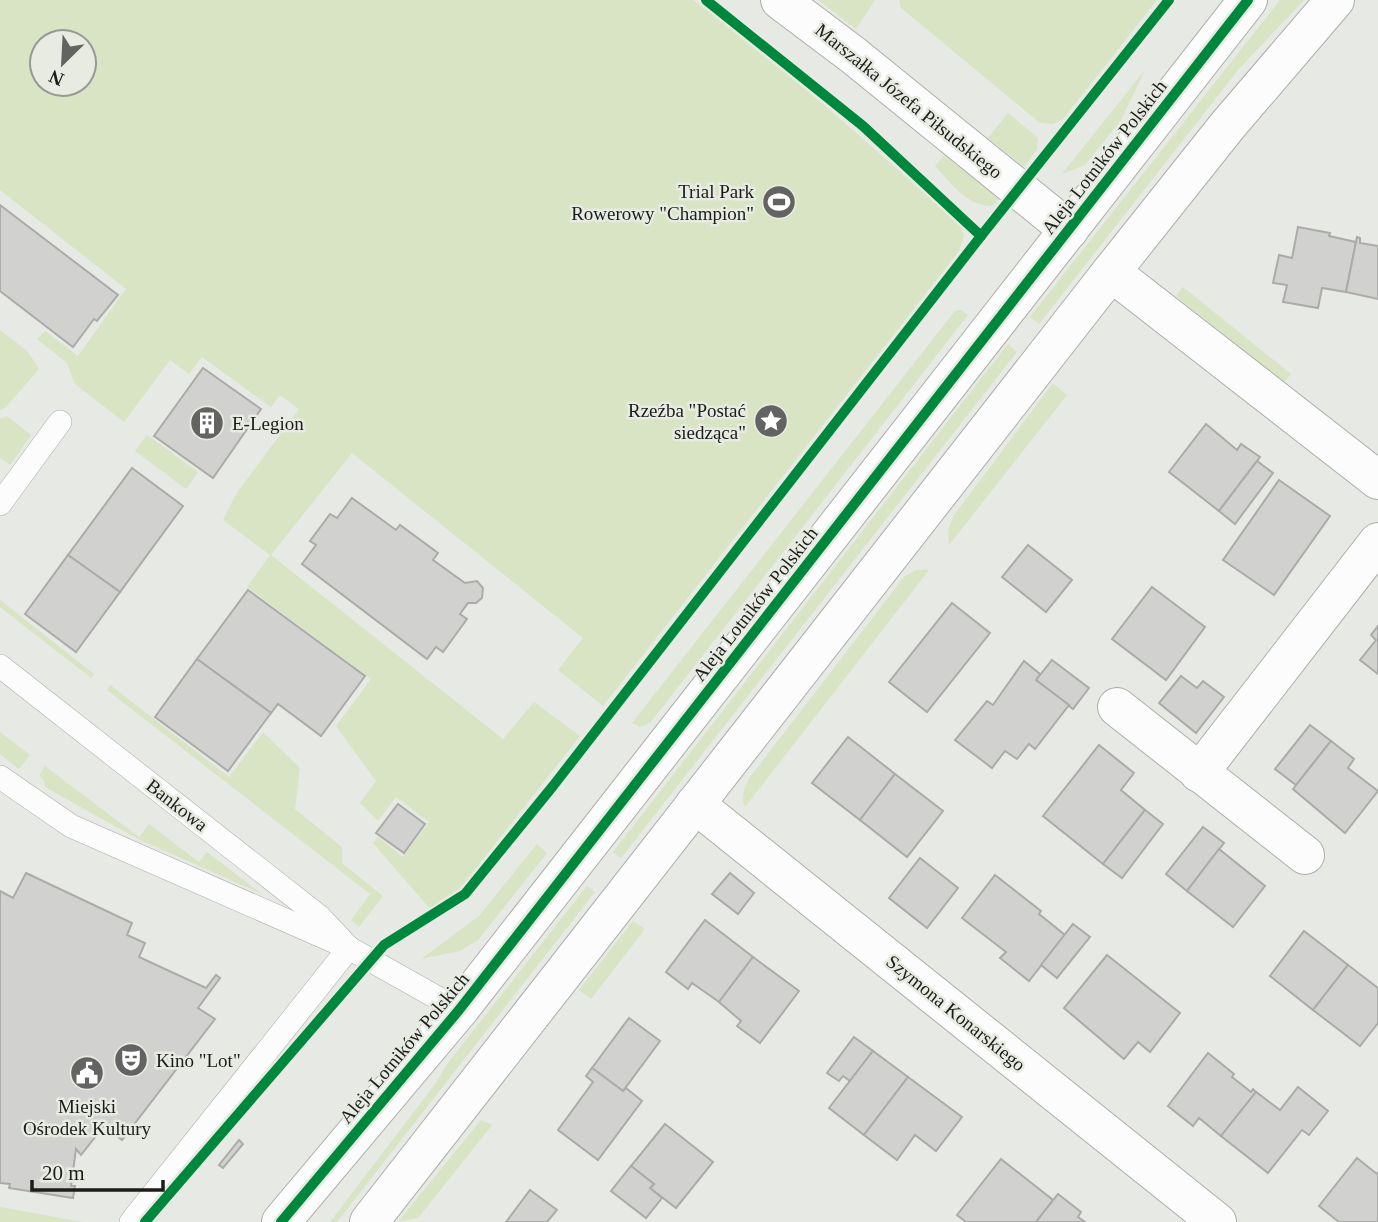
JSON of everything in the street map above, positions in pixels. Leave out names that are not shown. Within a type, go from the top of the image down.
[{"type":"street","name":"Marszałka Józefa Piłsudskiego","points":[[780,0],[853,55],[1069,230]]},
{"type":"street","name":"Aleja Lotników Polskich","points":[[281,1222],[460,1010],[1248,0]]},
{"type":"street","points":[[369,1222],[1111,272],[1236,115],[1335,0]]},
{"type":"street","points":[[1111,272],[1373,466]]},
{"type":"street","points":[[1199,773],[1378,542]]},
{"type":"street","points":[[1117,707],[1305,855]]},
{"type":"street","name":"Szymona Konarskiego","points":[[695,804],[1217,1222]]},
{"type":"lane","points":[[0,504],[60,422]]},
{"type":"lane","name":"Bankowa","points":[[0,666],[320,917],[349,948]]},
{"type":"lane","name":"Bankowa","points":[[0,776],[71,826],[349,948],[460,1010]]},
{"type":"lane","points":[[131,1222],[349,948]]},
{"type":"green space","points":[[0,0],[693,0],[762,53],[829,110],[960,225],[964,235],[959,251],[603,706],[558,670],[583,638],[352,453],[271,555],[503,739],[534,702],[580,736],[462,886],[431,910],[373,843],[378,837],[403,857],[429,822],[396,797],[378,821],[360,803],[376,781],[336,726],[371,679],[247,587],[270,555],[223,520],[236,494],[299,409],[280,395],[271,407],[202,357],[189,374],[170,360],[124,422],[75,384],[67,363],[37,339],[45,331],[78,356],[126,289],[0,190]]},
{"type":"green space","points":[[818,0],[875,0],[856,29]]},
{"type":"green space","points":[[899,0],[1157,0],[1063,119],[1053,124],[1040,123],[901,8]]},
{"type":"green space","points":[[1280,0],[1304,0],[1238,70],[1039,324],[1030,317]]},
{"type":"green space","points":[[1145,70],[1121,120],[1085,165],[1062,174]]},
{"type":"green space","points":[[1008,113],[1038,138],[1037,149],[1024,167],[988,138]]},
{"type":"green space","points":[[945,154],[999,199],[992,206],[967,198],[935,166]]},
{"type":"green space","points":[[1183,287],[1291,374],[1284,382],[1176,296]]},
{"type":"green space","points":[[961,310],[968,315],[650,723],[640,727],[632,723],[955,311]]},
{"type":"green space","points":[[0,330],[28,352],[39,369],[5,408],[0,410]]},
{"type":"green space","points":[[1008,344],[1017,352],[621,858],[613,852]]},
{"type":"green space","points":[[1053,383],[1067,395],[949,545],[948,530],[954,515]]},
{"type":"green space","points":[[7,416],[31,435],[10,465],[0,458],[0,419]]},
{"type":"green space","points":[[147,435],[198,472],[186,489],[135,451]]},
{"type":"green space","points":[[916,570],[929,570],[745,807],[743,795],[750,777],[904,577]]},
{"type":"green space","points":[[0,600],[94,674],[91,678],[0,607]]},
{"type":"green space","points":[[110,685],[229,777],[263,732],[300,768],[295,809],[342,847],[342,863],[383,896],[359,927],[351,920],[370,894],[107,690]]},
{"type":"green space","points":[[0,732],[30,755],[19,769],[0,754]]},
{"type":"green space","points":[[45,766],[139,837],[149,824],[199,862],[207,852],[262,894],[138,839],[45,787],[44,780],[39,776]]},
{"type":"green space","points":[[537,844],[547,853],[478,940],[460,951],[421,959],[479,916]]},
{"type":"green space","points":[[587,886],[595,892],[337,1222],[330,1222],[436,1083],[447,1064]]},
{"type":"green space","points":[[633,921],[645,929],[591,999],[579,990]]},
{"type":"green space","points":[[481,1120],[492,1125],[418,1218],[398,1222]]},
{"type":"green space","points":[[0,1207],[82,1222],[0,1222]]},
{"type":"building","points":[[0,205],[118,295],[97,321],[94,319],[73,347],[0,291]]},
{"type":"building","points":[[1298,227],[1330,233],[1329,236],[1356,242],[1346,292],[1322,288],[1318,308],[1283,302],[1287,285],[1273,283],[1279,255],[1292,258]]},
{"type":"building","points":[[1357,237],[1360,238],[1360,243],[1378,246],[1378,299],[1346,292]]},
{"type":"building","name":"E-Legion","points":[[203,368],[261,409],[213,478],[154,436]]},
{"type":"building","points":[[1206,424],[1237,450],[1241,444],[1260,457],[1219,511],[1169,472]]},
{"type":"building","points":[[1257,461],[1273,473],[1235,524],[1219,511]]},
{"type":"building","points":[[132,468],[183,506],[120,592],[68,555]]},
{"type":"building","points":[[1279,480],[1330,516],[1274,595],[1223,560]]},
{"type":"building","points":[[352,498],[396,530],[400,525],[438,553],[433,560],[465,583],[477,581],[483,588],[482,598],[476,603],[468,603],[460,614],[467,619],[443,652],[436,647],[427,659],[302,564],[316,545],[310,541],[330,514],[337,518]]},
{"type":"building","points":[[1028,545],[1072,580],[1046,612],[1002,577]]},
{"type":"building","points":[[68,555],[120,592],[76,652],[25,614]]},
{"type":"building","points":[[1152,587],[1205,627],[1166,680],[1112,639]]},
{"type":"building","points":[[248,590],[365,676],[321,736],[278,704],[271,713],[197,659]]},
{"type":"building","points":[[952,603],[990,633],[927,712],[889,682]]},
{"type":"building","points":[[1378,626],[1378,674],[1360,660],[1376,640],[1371,635]]},
{"type":"building","points":[[197,659],[271,713],[228,771],[155,717]]},
{"type":"building","points":[[1052,660],[1089,688],[1073,709],[1036,680]]},
{"type":"building","points":[[1024,661],[1040,674],[1036,680],[1069,705],[1035,749],[1029,744],[1017,759],[1005,751],[992,768],[955,740],[987,701],[993,705]]},
{"type":"building","points":[[1181,676],[1197,688],[1203,681],[1224,697],[1196,733],[1159,703]]},
{"type":"building","points":[[1310,725],[1331,741],[1296,785],[1275,769]]},
{"type":"building","points":[[848,737],[895,774],[860,820],[812,783]]},
{"type":"building","points":[[1331,741],[1354,759],[1348,768],[1378,791],[1345,833],[1293,789]]},
{"type":"building","points":[[1099,745],[1134,773],[1121,790],[1145,810],[1103,864],[1043,816]]},
{"type":"building","points":[[895,774],[943,811],[907,857],[860,820]]},
{"type":"building","points":[[398,804],[425,824],[404,853],[376,833]]},
{"type":"building","points":[[1145,810],[1163,824],[1122,878],[1103,864]]},
{"type":"building","points":[[1203,827],[1224,843],[1187,891],[1166,874]]},
{"type":"building","points":[[1219,849],[1265,886],[1233,927],[1187,891]]},
{"type":"building","points":[[920,858],[958,888],[927,928],[889,898]]},
{"type":"building","name":"Miejski Ośrodek Kultury","points":[[26,873],[132,923],[127,935],[145,943],[139,957],[206,988],[216,975],[220,978],[198,1008],[215,1019],[122,1140],[104,1126],[81,1155],[76,1149],[71,1186],[75,1186],[73,1198],[9,1188],[10,1184],[0,1183],[0,891],[13,898]]},
{"type":"building","points":[[730,873],[754,893],[738,914],[712,894]]},
{"type":"building","points":[[995,875],[1041,911],[1039,914],[1065,935],[1029,981],[1000,958],[1006,952],[962,918]]},
{"type":"building","points":[[705,920],[753,957],[719,1002],[692,983],[688,989],[666,972]]},
{"type":"building","points":[[1073,924],[1090,937],[1057,978],[1041,965]]},
{"type":"building","points":[[1304,931],[1348,965],[1313,1010],[1270,976]]},
{"type":"building","points":[[1107,955],[1180,1013],[1150,1052],[1138,1042],[1124,1059],[1064,1008]]},
{"type":"building","points":[[753,957],[799,991],[760,1043],[737,1026],[741,1021],[719,1002]]},
{"type":"building","points":[[1348,965],[1378,988],[1378,1023],[1360,1046],[1313,1010]]},
{"type":"building","points":[[629,1018],[660,1041],[623,1091],[592,1068]]},
{"type":"building","points":[[854,1037],[873,1051],[850,1081],[843,1076],[839,1081],[827,1073]]},
{"type":"building","points":[[873,1051],[908,1077],[864,1135],[829,1108]]},
{"type":"building","points":[[1208,1053],[1234,1074],[1232,1077],[1251,1092],[1253,1089],[1256,1092],[1221,1136],[1199,1118],[1193,1126],[1168,1106]]},
{"type":"building","points":[[592,1068],[623,1091],[626,1088],[642,1101],[598,1160],[558,1130],[593,1082],[586,1076]]},
{"type":"building","points":[[908,1077],[962,1117],[936,1151],[915,1135],[897,1160],[864,1135]]},
{"type":"building","points":[[1298,1087],[1328,1111],[1309,1135],[1302,1130],[1268,1173],[1221,1136],[1256,1092],[1280,1110]]},
{"type":"building","points":[[665,1124],[713,1162],[676,1208],[650,1188],[654,1184],[631,1166]]},
{"type":"building","points":[[239,1140],[243,1144],[223,1168],[219,1165]]},
{"type":"building","points":[[1357,1158],[1377,1174],[1378,1172],[1378,1222],[1339,1222],[1319,1206]]},
{"type":"building","points":[[1001,1159],[1053,1200],[1036,1222],[966,1222],[957,1215]]},
{"type":"building","points":[[631,1166],[654,1184],[650,1188],[662,1198],[646,1218],[611,1191]]},
{"type":"building","points":[[530,1190],[557,1210],[547,1222],[506,1222]]},
{"type":"building","points":[[1058,1194],[1081,1212],[1078,1217],[1085,1222],[1036,1222]]},
{"type":"cycle path","points":[[706,0],[863,126],[981,236]]},
{"type":"cycle path","points":[[145,1222],[384,945],[465,894],[553,786],[981,236],[1169,0]]},
{"type":"cycle path","points":[[281,1222],[459,1010],[1248,0]]},
{"type":"place","name":"Trial Park Rowerowy \"Champion\"","points":[[779,202]]},
{"type":"place","name":"Rzeźba \"Postać siedząca\"","points":[[771,421]]},
{"type":"place","name":"E-Legion","points":[[207,423]]},
{"type":"place","name":"Kino \"Lot\"","points":[[131,1060]]},
{"type":"place","name":"Miejski Ośrodek Kultury","points":[[87,1073]]}]
